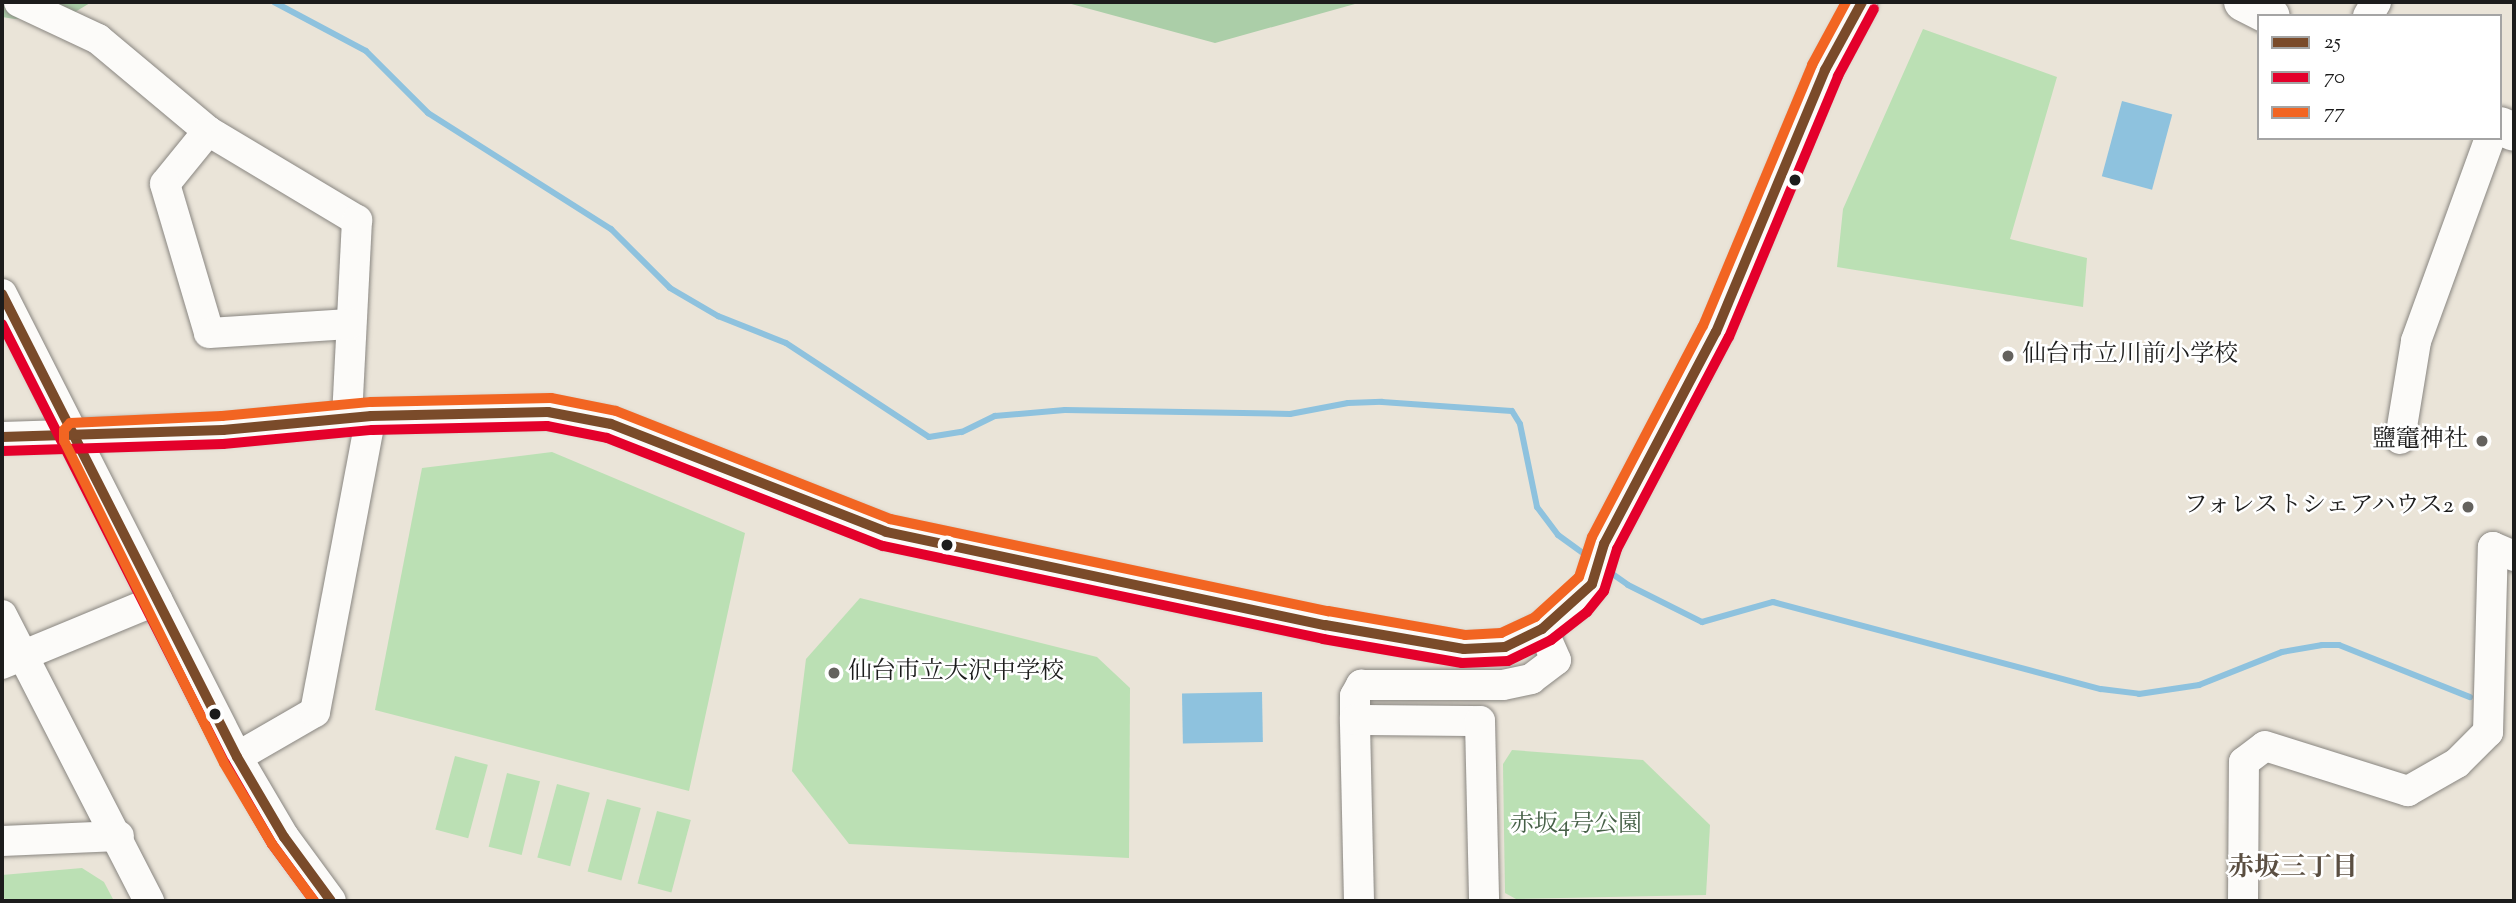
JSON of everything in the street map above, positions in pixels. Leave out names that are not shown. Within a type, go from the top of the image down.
[{"type":"main road","points":[[2243,2],[2267,14]]},
{"type":"street","points":[[19,2],[98,40],[208,131],[357,220],[350,324],[359,417],[315,712],[237,757]]},
{"type":"street","points":[[2,437],[223,430],[359,417],[561,414],[611,424],[886,532],[1111,582],[1464,649],[1505,647],[1542,629],[1577,602],[1592,584],[1604,544],[1691,385],[1825,69],[1862,2]]},
{"type":"street","points":[[208,131],[165,184],[209,333],[350,324]]},
{"type":"street","points":[[2400,439],[2416,341],[2489,140]]},
{"type":"street","points":[[2,294],[77,435],[237,757],[284,837],[331,901]]},
{"type":"street","points":[[2243,901],[2244,762],[2265,746],[2408,791],[2457,763],[2488,733],[2501,729],[2502,692],[2493,547],[2514,556]]},
{"type":"street","points":[[12,661],[157,600]]},
{"type":"street","points":[[2,615],[12,661],[119,836],[149,901]]},
{"type":"street","points":[[1359,901],[1355,696],[1362,685],[1503,685],[1531,679],[1556,660],[1542,629]]},
{"type":"street","points":[[1355,720],[1480,721],[1484,901]]},
{"type":"street","points":[[2,841],[119,836]]},
{"type":"green space","points":[[2,2],[90,3],[70,15],[15,19],[2,17]]},
{"type":"green space","points":[[1064,2],[1362,2],[1215,43]]},
{"type":"green space","points":[[1923,29],[2057,77],[2010,239],[2087,258],[2083,307],[1837,267],[1843,209]]},
{"type":"green space","points":[[552,452],[745,533],[689,791],[375,710],[422,468]]},
{"type":"green space","points":[[860,598],[1097,657],[1130,688],[1129,858],[849,844],[792,771],[806,659]]},
{"type":"green space","name":"赤坂4号公園","points":[[1512,750],[1643,760],[1710,825],[1706,895],[1516,899],[1505,893],[1503,764]]},
{"type":"green space","points":[[455,756],[488,765],[468,838],[435,829]]},
{"type":"green space","points":[[507,773],[540,781],[522,855],[489,847]]},
{"type":"green space","points":[[557,784],[590,793],[570,866],[537,857]]},
{"type":"green space","points":[[607,799],[641,808],[621,881],[588,871]]},
{"type":"green space","points":[[657,811],[691,820],[671,893],[638,883]]},
{"type":"green space","points":[[82,868],[104,882],[114,901],[7,901],[2,896],[2,875]]},
{"type":"water","points":[[2122,101],[2172,114],[2152,190],[2102,176]]},
{"type":"water","points":[[1262,692],[1263,742],[1183,743],[1182,693]]},
{"type":"waterway","points":[[274,2],[366,51],[428,113],[611,229],[670,288],[718,316],[786,343],[929,437],[962,432],[995,416],[1065,410],[1290,414],[1348,403],[1382,402],[1512,411],[1520,424],[1537,507],[1558,535],[1590,558]]},
{"type":"waterway","points":[[1604,568],[1628,585],[1702,622],[1773,602],[2101,689],[2139,694],[2199,685],[2282,652],[2339,645],[2470,697]]},
{"type":"transit line","name":"77","points":[[314,901],[272,844],[224,763],[64,441],[64,430],[70,423],[222,416],[371,402],[551,398],[616,411],[890,519],[1328,611],[1465,635],[1501,633],[1535,617],[1579,577],[1592,537],[1703,326],[1812,65],[1846,2]]},
{"type":"transit line","name":"25","points":[[2,437],[223,430],[371,416],[548,412],[611,424],[886,532],[1325,625],[1464,649],[1505,647],[1542,629],[1592,584],[1604,544],[1716,332],[1825,70],[1862,2]]},
{"type":"transit line","name":"70","points":[[2,451],[223,444],[372,430],[547,426],[607,438],[883,546],[1323,639],[1462,663],[1508,661],[1551,640],[1587,612],[1604,591],[1617,549],[1729,337],[1838,76],[1874,9]]},
{"type":"transit line","name":"25","points":[[2,294],[237,757],[284,837],[331,901]]},
{"type":"transit line","name":"70","points":[[2,324],[225,763],[272,844],[314,901]]},
{"type":"place","name":"仙台市立川前小学校","points":[[2008,356]]},
{"type":"place","name":"鹽竈神社","points":[[2482,441]]},
{"type":"place","name":"フォレストシェアハウス2","points":[[2468,507]]},
{"type":"place","name":"仙台市立大沢中学校","points":[[834,673]]},
{"type":"district","name":"赤坂三丁目","points":[[2293,869]]}]
